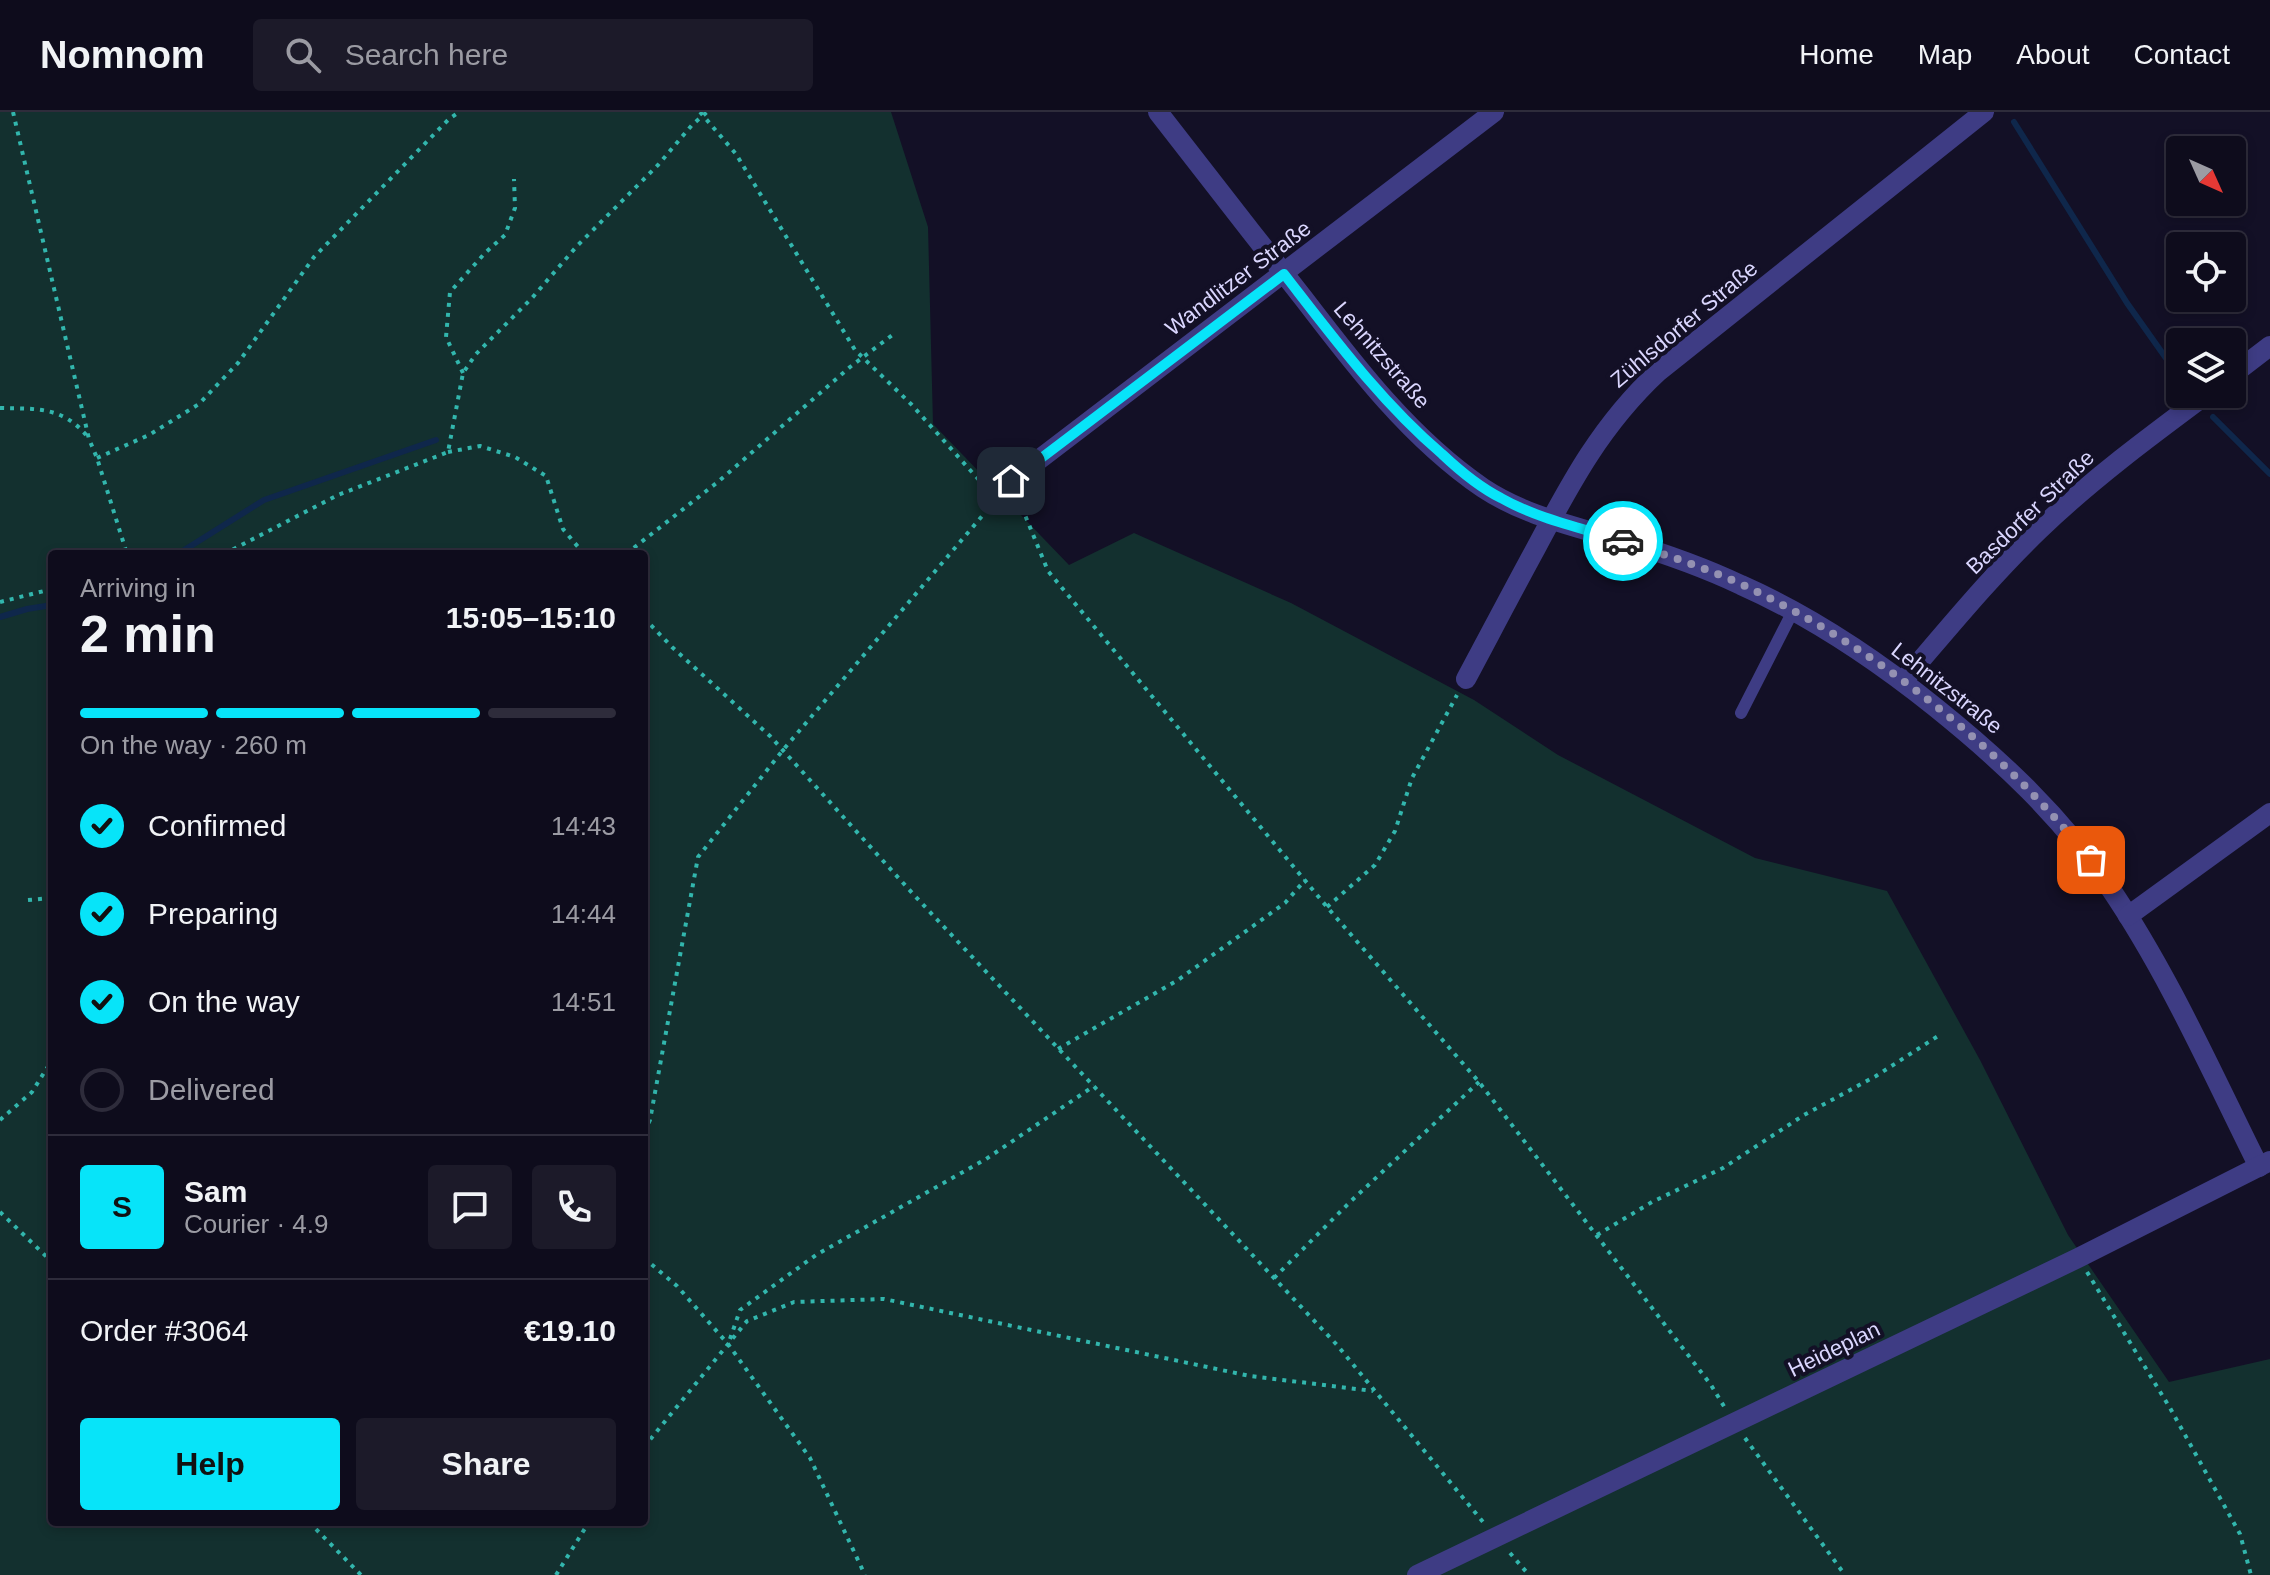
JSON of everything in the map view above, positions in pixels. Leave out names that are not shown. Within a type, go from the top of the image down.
[{"type":"street","name":"Lehnitzstraße","points":[[1158,112],[1387,402],[1423,439],[1483,488],[1551,519],[1685,562],[1741,584],[1793,611],[1903,681],[1978,741],[2037,797],[2091,860],[2128,916],[2264,1164]]},
{"type":"street","name":"Wandlitzer Straße","points":[[1011,481],[1494,112]]},
{"type":"street","name":"Zühlsdorfer Straße","points":[[1466,679],[1595,443],[1634,394],[1984,112]]},
{"type":"street","points":[[2246,364],[2270,346]]},
{"type":"street","name":"Basdorfer Straße","points":[[1903,681],[2038,531],[2081,491],[2188,408]]},
{"type":"street","points":[[2128,916],[2270,813]]},
{"type":"street","name":"Heideplan","points":[[1417,1575],[2078,1258],[2264,1164]]},
{"type":"lane","points":[[1741,713],[1793,611]]},
{"type":"path","points":[[13,112],[89,439],[126,550]]},
{"type":"path","points":[[97,458],[149,435],[199,404],[238,363],[314,257],[459,112]]},
{"type":"path","points":[[448,452],[463,373],[476,354],[704,113],[736,154],[855,350],[911,404],[996,499]]},
{"type":"path","points":[[463,373],[446,337],[450,292],[505,235],[515,208],[514,179]]},
{"type":"path","points":[[631,550],[719,481],[862,357],[895,333]]},
{"type":"path","points":[[0,408],[48,410],[72,421],[89,439]]},
{"type":"path","points":[[232,550],[338,495],[448,452],[480,446],[515,457],[546,476],[563,529],[581,550]]},
{"type":"path","points":[[648,1124],[698,857],[783,750],[1011,481],[1048,571],[1327,907],[1479,1082],[1711,1385],[1734,1423],[1845,1575]]},
{"type":"path","points":[[0,602],[48,590]]},
{"type":"path","points":[[648,622],[770,736],[914,895],[1337,1345],[1529,1575]]},
{"type":"path","points":[[1327,907],[1375,865],[1395,831],[1412,778],[1466,679]]},
{"type":"path","points":[[1058,1049],[1178,980],[1285,903],[1305,880]]},
{"type":"path","points":[[28,900],[48,898]]},
{"type":"path","points":[[1597,1235],[1652,1202],[1723,1168],[1804,1115],[1876,1076],[1938,1036]]},
{"type":"path","points":[[0,1120],[32,1092],[48,1066]]},
{"type":"path","points":[[1274,1278],[1350,1202],[1479,1082]]},
{"type":"path","points":[[728,1344],[740,1310],[816,1255],[986,1159],[1094,1086]]},
{"type":"path","points":[[0,1212],[48,1258]]},
{"type":"path","points":[[2078,1258],[2170,1408],[2234,1522],[2251,1575]]},
{"type":"path","points":[[648,1261],[677,1286],[728,1344],[810,1458],[865,1575]]},
{"type":"path","points":[[648,1442],[747,1321],[794,1302],[884,1299],[1250,1376],[1376,1392]]},
{"type":"path","points":[[313,1526],[361,1575]]},
{"type":"path","points":[[556,1575],[587,1526]]},
{"type":"green space","points":[[0,112],[891,112],[928,227],[933,424],[1069,565],[1134,533],[1291,603],[1474,700],[1558,755],[1755,858],[1887,891],[1980,1060],[2068,1235],[2169,1382],[2270,1359],[2270,1575],[0,1575]]},
{"type":"waterway","points":[[2014,122],[2127,303],[2166,358]]},
{"type":"waterway","points":[[2213,417],[2270,474]]},
{"type":"waterway","points":[[184,550],[264,500],[436,440]]},
{"type":"waterway","points":[[0,617],[48,606]]},
{"type":"way so far","points":[[1623,541],[1741,584],[1852,646],[1903,681],[2010,769],[2091,860]]},
{"type":"route","points":[[1011,481],[1284,274],[1387,402],[1423,439],[1464,474],[1483,488],[1525,510],[1623,541]]}]
